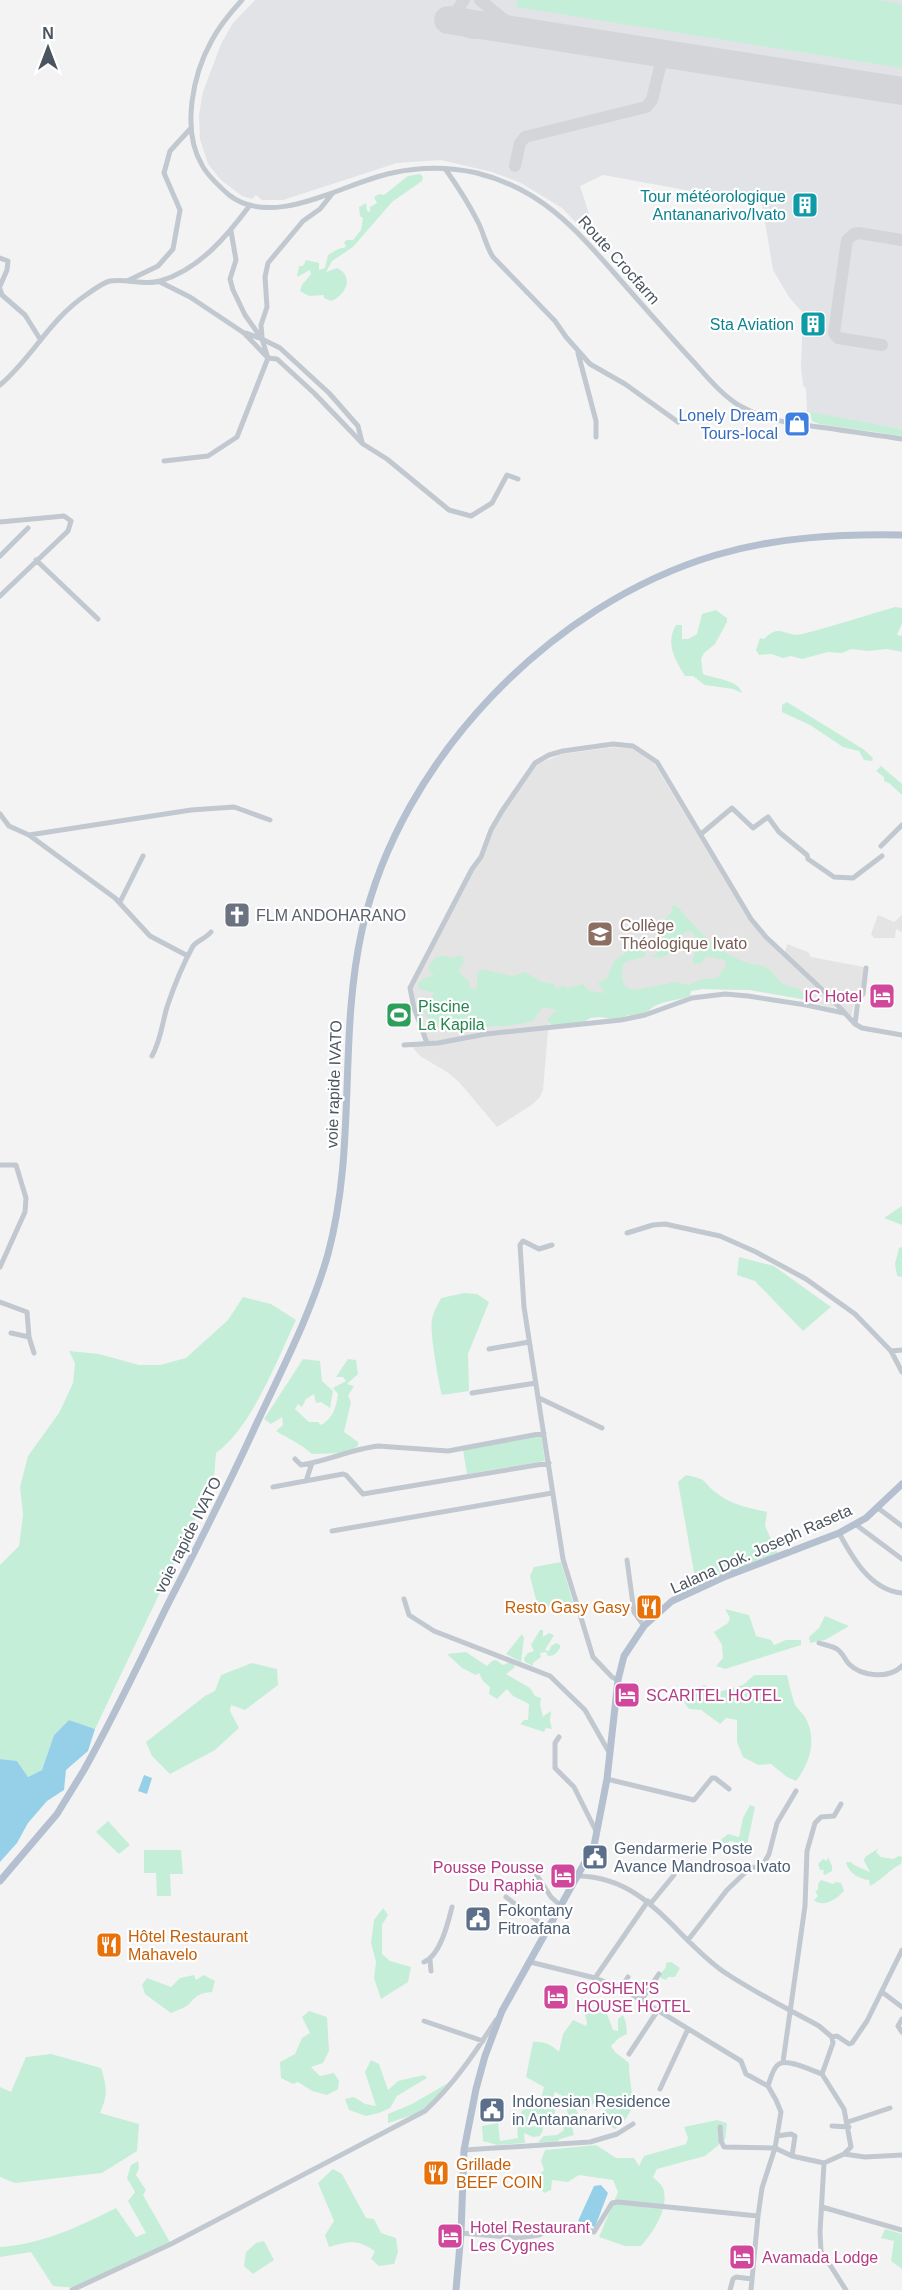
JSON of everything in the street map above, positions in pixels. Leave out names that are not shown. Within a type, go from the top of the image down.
[{"type":"main road","name":"voie rapide IVATO","points":[[0,1881],[57,1814],[84,1770],[234,1474],[306,1316],[327,1255],[342,1183],[348,1106],[349,1019],[363,926],[384,864],[405,816],[449,745],[520,667],[568,628],[608,602],[672,572],[718,554],[790,539],[838,535],[902,535]]},
{"type":"main road","name":"Lalana Dok. Joseph Raseta","points":[[456,2290],[464,2150],[476,2089],[485,2056],[502,2011],[594,1846],[607,1779],[618,1680],[624,1656],[644,1626],[672,1601],[839,1533],[878,1508],[902,1484]]},
{"type":"street","name":"Route Crocfarm","points":[[242,0],[224,20],[201,63],[194,93],[191,128],[195,149],[202,166],[230,196],[250,205],[272,207],[293,205],[390,173],[421,168],[477,173],[517,187],[558,213],[575,228],[718,388],[743,408],[773,420],[793,424],[902,439]]},
{"type":"street","points":[[126,281],[158,267],[173,249],[180,210],[164,173],[170,151],[191,128]]},
{"type":"street","points":[[446,170],[466,197],[480,226],[485,245],[493,257],[555,321],[578,351],[590,364],[625,384],[678,422]]},
{"type":"street","points":[[164,461],[208,456],[237,437],[268,358],[262,339],[261,325],[267,307],[265,278],[268,263],[303,221],[320,209],[333,192]]},
{"type":"street","points":[[0,385],[19,368],[63,313],[84,296],[109,281],[160,282],[205,257],[231,231],[250,205]]},
{"type":"street","points":[[231,231],[236,260],[231,279],[233,290],[245,315],[262,339]]},
{"type":"street","points":[[0,258],[8,261],[0,288],[2,295],[25,315],[40,339]]},
{"type":"street","points":[[160,282],[190,297],[244,333],[268,358],[277,359],[363,444],[387,459],[449,510],[471,516],[492,503],[507,475],[518,479]]},
{"type":"street","points":[[244,333],[280,348],[329,393],[358,426],[363,444]]},
{"type":"street","points":[[578,351],[596,420],[596,436]]},
{"type":"street","points":[[0,522],[64,516],[71,521],[68,531],[0,596]]},
{"type":"street","points":[[0,556],[28,528]]},
{"type":"street","points":[[36,560],[98,619]]},
{"type":"street","points":[[427,1043],[414,1008],[410,988],[472,869],[482,857],[491,830],[501,811],[535,763],[549,755],[613,744],[633,746],[657,762],[758,928],[830,996],[855,1024],[862,1028],[902,1035]]},
{"type":"street","points":[[29,835],[191,810],[234,807],[270,820]]},
{"type":"street","points":[[701,834],[732,808],[753,828],[768,817],[779,832],[807,855],[808,859],[834,877],[853,878],[882,856]]},
{"type":"street","points":[[0,814],[9,826],[29,835],[120,902],[150,936],[188,956]]},
{"type":"street","points":[[881,846],[902,825]]},
{"type":"street","points":[[120,902],[143,856]]},
{"type":"street","points":[[152,1056],[158,1045],[179,974],[195,943],[205,939],[212,932]]},
{"type":"street","points":[[855,1024],[858,1000],[863,994],[866,968]]},
{"type":"street","points":[[404,1045],[438,1043],[486,1034],[621,1020],[692,998],[725,994],[806,1005],[844,1013]]},
{"type":"street","points":[[0,1166],[16,1165],[26,1198],[25,1212],[0,1267]]},
{"type":"street","points":[[627,1233],[665,1224],[737,1242],[806,1279],[865,1323],[891,1351],[902,1372]]},
{"type":"street","points":[[552,1245],[539,1249],[523,1242],[520,1245],[529,1342],[566,1570],[593,1657],[612,1677],[618,1680]]},
{"type":"street","points":[[0,1302],[27,1312],[28,1337],[34,1353]]},
{"type":"street","points":[[11,1333],[28,1337]]},
{"type":"street","points":[[489,1349],[529,1342]]},
{"type":"street","points":[[891,1351],[902,1350]]},
{"type":"street","points":[[472,1393],[536,1383]]},
{"type":"street","points":[[539,1398],[602,1428]]},
{"type":"street","points":[[294,1459],[301,1465],[378,1446],[442,1451],[544,1433]]},
{"type":"street","points":[[306,1481],[312,1463]]},
{"type":"street","points":[[273,1487],[346,1475],[363,1494],[549,1463]]},
{"type":"street","points":[[332,1531],[552,1493]]},
{"type":"street","points":[[878,1508],[902,1526]]},
{"type":"street","points":[[855,1524],[902,1558]]},
{"type":"street","points":[[839,1533],[851,1554],[868,1575],[891,1591],[902,1593]]},
{"type":"street","points":[[627,1560],[634,1612],[644,1626]]},
{"type":"street","points":[[404,1599],[409,1615],[434,1631],[550,1676],[585,1710],[610,1754]]},
{"type":"street","points":[[819,1643],[839,1650],[850,1666],[866,1673],[884,1675],[897,1671],[902,1666]]},
{"type":"street","points":[[559,1737],[555,1743],[555,1768],[574,1787],[597,1833]]},
{"type":"street","points":[[607,1779],[694,1800],[712,1778],[716,1778],[729,1789]]},
{"type":"street","points":[[688,1940],[727,1890],[751,1867],[758,1868],[763,1865],[769,1854],[777,1823],[796,1791]]},
{"type":"street","points":[[783,2062],[806,1906],[807,1851],[815,1823],[821,1817],[834,1816],[841,1804]]},
{"type":"street","points":[[534,1871],[551,1897],[561,1906]]},
{"type":"street","points":[[595,1978],[650,1902],[674,1875]]},
{"type":"street","points":[[578,1876],[618,1884],[650,1902],[688,1940],[724,1971],[819,2026],[832,2037],[833,2043],[822,2074]]},
{"type":"street","points":[[506,1897],[548,1929]]},
{"type":"street","points":[[431,1971],[427,1961],[443,1936],[452,1907]]},
{"type":"street","points":[[832,2037],[837,2036],[849,2044],[852,2043],[901,1955]]},
{"type":"street","points":[[530,1962],[595,1978],[621,1988],[741,2061],[746,2074],[768,2086],[781,2112],[775,2148],[762,2188],[751,2290]]},
{"type":"street","points":[[642,1999],[659,1974]]},
{"type":"street","points":[[621,1988],[628,1977]]},
{"type":"street","points":[[882,1992],[902,2007]]},
{"type":"street","points":[[629,2054],[658,2010]]},
{"type":"street","points":[[72,2290],[180,2240],[425,2111],[454,2081],[502,2011]]},
{"type":"street","points":[[902,2019],[898,2026],[902,2032]]},
{"type":"street","points":[[424,2021],[483,2041]]},
{"type":"street","points":[[660,2089],[688,2029]]},
{"type":"street","points":[[720,2127],[724,2147],[775,2148],[792,2156],[824,2163],[844,2154],[851,2147],[848,2125],[838,2097],[822,2074],[783,2062],[777,2065],[768,2086]]},
{"type":"street","points":[[832,2126],[848,2125],[890,2108]]},
{"type":"street","points":[[464,2150],[590,2142],[617,2134],[633,2124]]},
{"type":"street","points":[[777,2136],[791,2134],[795,2136],[792,2156]]},
{"type":"street","points":[[844,2154],[865,2157],[902,2156]]},
{"type":"street","points":[[824,2163],[821,2252],[846,2290]]},
{"type":"street","points":[[461,2233],[518,2238],[539,2235],[554,2227],[572,2225],[594,2232],[612,2203],[618,2202],[758,2216]]},
{"type":"street","points":[[822,2207],[902,2230]]},
{"type":"street","points":[[730,2290],[733,2279],[736,2277],[752,2279]]},
{"type":"shaded area","points":[[255,0],[902,0],[902,429],[807,412],[806,389],[803,385],[801,367],[803,313],[789,297],[773,270],[762,204],[603,175],[580,186],[600,248],[562,208],[521,183],[492,172],[441,160],[397,163],[283,200],[262,200],[256,195],[252,199],[242,196],[221,180],[208,164],[200,139],[199,115],[203,92],[221,44],[233,23]]},
{"type":"shaded area","name":"Collège Théologique Ivato","points":[[614,747],[632,748],[654,763],[749,920],[785,952],[787,944],[808,952],[811,957],[864,967],[861,991],[855,999],[851,1018],[838,1005],[834,1008],[796,998],[750,990],[702,989],[549,1020],[543,1090],[540,1097],[497,1127],[459,1082],[420,1056],[412,1047],[428,1041],[414,1005],[411,989],[476,866],[482,860],[503,812],[537,764],[563,754]]},
{"type":"shaded area","points":[[878,915],[894,922],[902,915],[902,932],[896,929],[895,938],[874,938],[871,934]]},
{"type":"green space","points":[[517,0],[879,0],[902,4],[902,68],[516,7]]},
{"type":"green space","points":[[420,174],[423,177],[422,181],[392,202],[353,247],[332,261],[326,272],[337,268],[342,271],[347,280],[344,290],[337,298],[331,301],[324,298],[324,295],[309,296],[300,291],[311,274],[310,270],[297,277],[299,266],[303,266],[306,260],[319,263],[319,270],[325,268],[328,255],[346,247],[344,242],[353,240],[361,230],[363,218],[360,216],[359,207],[366,203],[367,211],[370,212],[370,207],[377,203],[374,197],[379,194],[384,195],[408,176]]},
{"type":"green space","points":[[810,412],[902,429],[902,436],[819,424],[812,421]]},
{"type":"green space","points":[[895,607],[902,608],[902,623],[897,635],[902,636],[902,652],[887,649],[868,651],[851,649],[842,653],[828,652],[802,659],[791,656],[783,658],[771,654],[759,655],[756,650],[760,638],[764,639],[774,632],[802,634]]},
{"type":"green space","points":[[716,610],[727,618],[727,622],[715,644],[704,653],[701,659],[703,674],[732,683],[742,693],[733,689],[705,685],[693,676],[685,676],[671,645],[676,625],[682,625],[682,639],[688,639],[697,634],[702,614]]},
{"type":"green space","points":[[787,702],[863,749],[873,758],[872,761],[864,760],[859,751],[843,747],[810,725],[782,712],[782,705]]},
{"type":"green space","points":[[881,766],[902,784],[902,795],[884,781],[884,777],[876,771]]},
{"type":"green space","points":[[676,905],[712,943],[742,961],[768,968],[782,983],[801,990],[808,1000],[750,990],[702,989],[691,991],[690,996],[686,998],[657,1005],[646,1013],[625,1016],[618,1020],[600,1017],[590,1018],[583,1023],[551,1025],[547,1020],[556,1010],[543,1007],[533,1021],[523,1024],[482,1027],[431,1023],[423,1010],[425,1002],[435,993],[422,990],[418,987],[418,983],[426,977],[434,976],[429,971],[429,965],[436,957],[444,956],[451,958],[462,955],[464,962],[458,971],[468,980],[470,988],[475,989],[477,973],[482,969],[512,976],[525,972],[542,982],[554,984],[557,989],[563,985],[567,988],[583,984],[590,991],[605,993],[598,983],[607,978],[614,961],[636,945],[646,955],[624,964],[622,977],[626,987],[635,990],[676,982],[688,985],[704,979],[716,978],[726,965],[725,960],[707,956],[701,963],[695,964],[692,961],[696,949],[696,938],[691,931],[682,934],[674,949],[666,956],[655,958],[649,956],[656,955],[657,950],[661,949],[665,920],[672,911],[672,906]]},
{"type":"green space","points":[[902,1206],[902,1225],[884,1218]]},
{"type":"green space","points":[[902,1247],[902,1277],[897,1276],[895,1264],[899,1248]]},
{"type":"green space","points":[[739,1257],[774,1266],[831,1307],[803,1331],[755,1281],[737,1275]]},
{"type":"green space","points":[[464,1293],[477,1294],[489,1302],[468,1354],[469,1391],[442,1395],[431,1325],[434,1311],[441,1298]]},
{"type":"green space","points":[[243,1297],[271,1304],[296,1320],[252,1410],[241,1427],[216,1453],[214,1479],[95,1729],[69,1720],[54,1735],[42,1770],[28,1777],[17,1761],[0,1759],[0,1565],[19,1546],[23,1515],[20,1487],[28,1456],[59,1413],[73,1383],[75,1363],[69,1351],[99,1354],[139,1365],[160,1365],[186,1358],[228,1320]]},
{"type":"green space","points":[[303,1359],[320,1361],[322,1381],[333,1391],[330,1408],[321,1402],[316,1403],[314,1394],[306,1399],[302,1407],[298,1404],[295,1409],[309,1422],[318,1422],[321,1425],[331,1416],[335,1408],[338,1394],[333,1388],[346,1381],[343,1377],[336,1377],[348,1359],[356,1360],[358,1374],[347,1384],[354,1386],[348,1396],[351,1402],[344,1432],[358,1442],[358,1446],[346,1453],[312,1454],[276,1431],[283,1425],[282,1417],[271,1424],[264,1419]]},
{"type":"green space","points":[[541,1435],[545,1461],[467,1474],[463,1450]]},
{"type":"green space","points":[[686,1475],[703,1480],[729,1501],[767,1512],[765,1526],[779,1556],[697,1589],[678,1482]]},
{"type":"green space","points":[[561,1562],[573,1603],[538,1608],[530,1576],[534,1567]]},
{"type":"green space","points":[[725,1609],[749,1615],[756,1636],[771,1640],[774,1645],[786,1640],[801,1640],[801,1645],[725,1669],[716,1666],[723,1658],[722,1645],[714,1632],[728,1623],[730,1618]]},
{"type":"green space","points":[[825,1616],[849,1626],[825,1640],[810,1643],[809,1637],[819,1628]]},
{"type":"green space","points":[[540,1630],[543,1630],[543,1637],[549,1633],[554,1635],[545,1650],[549,1651],[556,1643],[560,1645],[560,1648],[556,1653],[548,1656],[546,1652],[540,1653],[541,1657],[533,1663],[533,1666],[525,1662],[524,1658],[528,1653],[534,1651],[531,1645]]},
{"type":"green space","points":[[522,1634],[524,1638],[521,1662],[506,1654]]},
{"type":"green space","points":[[466,1652],[487,1666],[496,1660],[503,1665],[510,1662],[515,1664],[514,1668],[506,1674],[530,1688],[535,1696],[541,1698],[543,1716],[541,1718],[551,1711],[552,1729],[546,1728],[544,1732],[520,1724],[528,1720],[529,1704],[513,1696],[507,1689],[497,1699],[489,1694],[490,1687],[479,1673],[476,1675],[462,1668],[447,1654]]},
{"type":"green space","points":[[252,1663],[277,1669],[278,1685],[245,1710],[231,1705],[230,1711],[239,1728],[215,1750],[170,1774],[152,1756],[146,1742],[205,1696],[215,1691],[221,1675]]},
{"type":"green space","points":[[754,1675],[787,1675],[795,1704],[809,1725],[811,1750],[796,1781],[771,1764],[758,1765],[743,1757],[737,1742],[737,1720],[726,1718],[720,1724],[701,1710],[689,1709],[684,1702],[704,1685],[719,1692],[743,1685]]},
{"type":"green space","points":[[750,1805],[755,1807],[747,1845],[730,1841],[720,1849],[714,1845],[728,1834],[739,1837],[743,1818]]},
{"type":"green space","points":[[108,1821],[130,1845],[119,1854],[96,1832]]},
{"type":"green space","points":[[879,1848],[876,1852],[881,1857],[893,1859],[902,1857],[901,1864],[870,1886],[869,1880],[855,1875],[846,1862],[851,1862],[870,1872],[864,1861],[865,1857]]},
{"type":"green space","points":[[144,1850],[181,1850],[183,1874],[170,1874],[171,1896],[157,1896],[156,1873],[144,1873]]},
{"type":"green space","points":[[828,1857],[832,1871],[825,1875],[824,1870],[820,1870],[818,1864],[823,1859],[827,1861]]},
{"type":"green space","points":[[821,1880],[833,1884],[841,1883],[844,1891],[829,1902],[818,1902],[814,1900],[818,1896],[815,1891],[818,1890]]},
{"type":"green space","points":[[383,1908],[388,1915],[382,1925],[382,1954],[390,1961],[411,1967],[408,1982],[381,1999],[374,1978],[376,1962],[371,1943],[374,1920]]},
{"type":"green space","points":[[671,1962],[680,1968],[675,1977],[668,1977],[666,1980],[661,1978],[660,1975],[666,1963]]},
{"type":"green space","points":[[194,1975],[196,1980],[204,1975],[215,1981],[212,1992],[199,1995],[186,2006],[171,2013],[145,1994],[142,1985],[147,1978],[171,1987],[180,1978]]},
{"type":"green space","points":[[582,2002],[607,2014],[613,2030],[618,2031],[618,2019],[623,2015],[627,2034],[611,2046],[629,2063],[632,2100],[629,2114],[615,2129],[608,2125],[605,2108],[597,2100],[586,2111],[575,2108],[578,2113],[570,2119],[574,2135],[560,2139],[555,2144],[538,2142],[544,2136],[557,2135],[564,2130],[562,2121],[568,2114],[564,2097],[555,2092],[551,2103],[555,2111],[554,2117],[528,2123],[529,2127],[543,2125],[540,2136],[533,2137],[524,2133],[525,2143],[497,2145],[483,2141],[482,2126],[498,2123],[500,2141],[518,2138],[518,2123],[527,2101],[540,2103],[544,2087],[526,2077],[533,2042],[547,2044],[559,2052],[563,2034],[573,2020],[586,2026]]},
{"type":"green space","points":[[309,2011],[327,2017],[329,2051],[323,2063],[311,2067],[320,2076],[334,2073],[339,2081],[338,2089],[327,2095],[312,2091],[298,2082],[293,2084],[281,2078],[280,2062],[295,2054],[302,2038],[310,2033],[302,2017]]},
{"type":"green space","points":[[51,2054],[101,2068],[106,2091],[100,2113],[139,2124],[137,2151],[102,2173],[15,2183],[0,2177],[0,2087],[11,2092],[26,2057]]},
{"type":"green space","points":[[371,2060],[379,2064],[388,2090],[398,2081],[424,2075],[427,2078],[397,2096],[390,2108],[366,2116],[349,2110],[345,2099],[354,2097],[365,2104],[376,2106],[365,2072]]},
{"type":"green space","points":[[448,2083],[425,2111],[388,2123],[388,2114],[412,2104]]},
{"type":"green space","points":[[717,2120],[727,2123],[725,2140],[705,2156],[657,2169],[653,2177],[663,2188],[664,2203],[655,2227],[641,2246],[625,2246],[599,2237],[618,2192],[613,2180],[579,2175],[568,2182],[552,2180],[551,2190],[544,2193],[533,2180],[544,2170],[541,2161],[545,2150],[596,2145],[616,2158],[634,2158],[639,2166],[644,2156],[686,2144],[688,2138],[684,2127]]},
{"type":"green space","points":[[138,2161],[139,2168],[136,2175],[146,2190],[143,2195],[171,2244],[76,2288],[53,2286],[31,2252],[0,2257],[0,2247],[46,2238],[74,2228],[116,2208],[136,2237],[146,2233],[128,2201],[135,2192],[127,2178],[131,2165]]},
{"type":"green space","points":[[333,2169],[342,2174],[366,2218],[374,2219],[381,2233],[396,2238],[398,2252],[394,2264],[379,2266],[371,2259],[375,2251],[363,2244],[348,2242],[329,2247],[325,2235],[334,2221],[318,2183]]},
{"type":"green space","points":[[885,2229],[902,2234],[902,2269],[891,2261],[894,2241],[881,2238]]},
{"type":"green space","points":[[264,2241],[274,2260],[253,2274],[244,2266],[246,2252],[256,2243]]},
{"type":"water","points":[[69,1720],[95,1729],[88,1751],[66,1770],[64,1790],[47,1801],[28,1823],[17,1843],[0,1862],[0,1759],[17,1761],[28,1777],[42,1770],[54,1735]]},
{"type":"water","points":[[144,1775],[152,1778],[147,1794],[138,1791]]},
{"type":"water","points":[[601,2185],[608,2193],[595,2227],[578,2221],[594,2186]]},
{"type":"taxiway","points":[[464,0],[456,12],[456,17],[466,31],[475,33],[494,27]]},
{"type":"taxiway","points":[[480,0],[512,26],[527,32]]},
{"type":"taxiway","points":[[515,166],[520,143],[525,137],[646,107],[652,100],[663,54]]},
{"type":"taxiway","points":[[882,345],[838,338],[834,333],[847,240],[859,233],[902,240]]},
{"type":"runway","points":[[448,20],[902,91]]},
{"type":"place","name":"Tour météorologique Antananarivo/Ivato","points":[[805,205]]},
{"type":"place","name":"Sta Aviation","points":[[813,324]]},
{"type":"place","name":"Lonely Dream Tours-local","points":[[797,424]]},
{"type":"place","name":"FLM ANDOHARANO","points":[[237,915]]},
{"type":"place","name":"Collège Théologique Ivato","points":[[600,934]]},
{"type":"place","name":"IC Hotel","points":[[882,996]]},
{"type":"place","name":"Piscine La Kapila","points":[[399,1015]]},
{"type":"place","name":"Resto Gasy Gasy","points":[[649,1607]]},
{"type":"place","name":"SCARITEL HOTEL","points":[[627,1695]]},
{"type":"place","name":"Gendarmerie Poste Avance Mandrosoa Ivato","points":[[595,1857]]},
{"type":"place","name":"Pousse Pousse Du Raphia","points":[[563,1876]]},
{"type":"place","name":"Fokontany Fitroafana","points":[[478,1919]]},
{"type":"place","name":"Hôtel Restaurant Mahavelo","points":[[109,1945]]},
{"type":"place","name":"GOSHEN'S HOUSE HOTEL","points":[[556,1997]]},
{"type":"place","name":"Indonesian Residence in Antananarivo","points":[[492,2110]]},
{"type":"place","name":"Grillade BEEF COIN","points":[[436,2173]]},
{"type":"place","name":"Hotel Restaurant Les Cygnes","points":[[450,2236]]},
{"type":"place","name":"Avamada Lodge","points":[[742,2257]]}]
